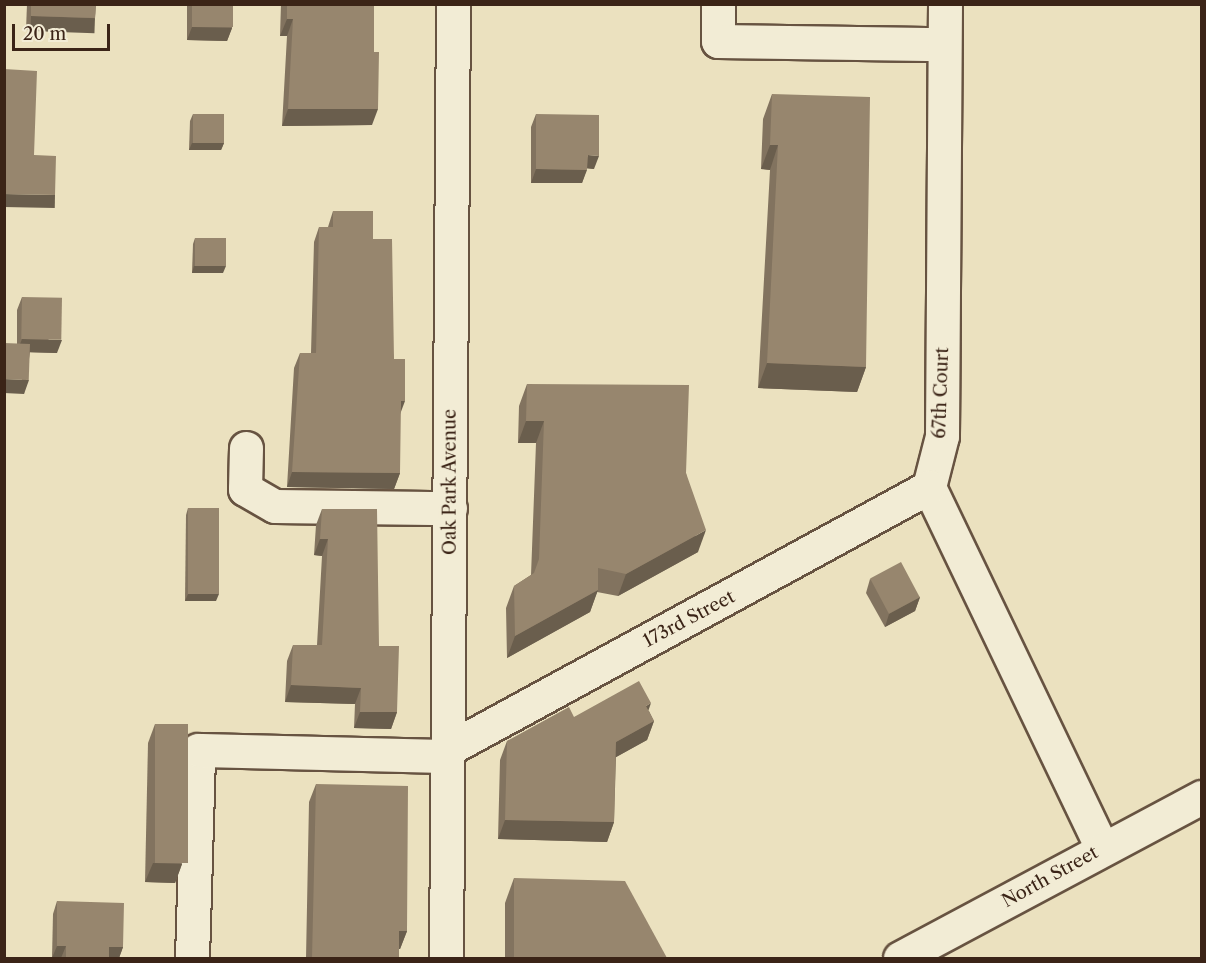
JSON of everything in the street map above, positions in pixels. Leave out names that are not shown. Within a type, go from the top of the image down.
[{"type":"street","name":"Oak Park Avenue","points":[[446,958],[453,4]]},
{"type":"street","points":[[718,4],[718,40],[944,44]]},
{"type":"street","name":"67th Court","points":[[928,487],[942,436],[945,4]]},
{"type":"street","points":[[246,448],[245,489],[275,506],[450,508]]},
{"type":"street","points":[[928,487],[1102,848]]},
{"type":"street","name":"173rd Street","points":[[448,753],[928,487]]},
{"type":"street","points":[[192,958],[198,750],[448,753]]},
{"type":"street","name":"North Street","points":[[900,958],[1102,848],[1202,797]]},
{"type":"building","points":[[31,4],[96,4],[95,18],[31,16]]},
{"type":"building","points":[[192,4],[233,4],[233,27],[192,27]]},
{"type":"building","points":[[287,4],[374,4],[374,52],[379,52],[378,109],[288,109],[293,19],[287,19]]},
{"type":"building","points":[[4,69],[37,71],[34,155],[56,156],[55,195],[4,194]]},
{"type":"building","points":[[772,94],[870,97],[866,367],[767,363],[778,145],[770,145]]},
{"type":"building","points":[[193,114],[224,114],[224,143],[193,143]]},
{"type":"building","points":[[536,114],[599,115],[599,156],[588,155],[587,170],[536,169]]},
{"type":"building","points":[[333,211],[373,211],[373,239],[392,239],[394,359],[405,359],[405,401],[401,401],[400,473],[292,472],[300,353],[316,353],[319,227],[333,227]]},
{"type":"building","points":[[195,238],[226,238],[226,266],[195,266]]},
{"type":"building","points":[[22,297],[62,298],[61,340],[21,339]]},
{"type":"building","points":[[4,343],[30,344],[29,380],[4,379]]},
{"type":"building","points":[[527,384],[689,385],[686,473],[706,530],[626,574],[598,568],[598,590],[515,636],[514,586],[534,573],[539,559],[544,421],[526,421]]},
{"type":"building","points":[[188,508],[219,508],[219,594],[188,594]]},
{"type":"building","points":[[322,509],[377,509],[379,646],[399,646],[397,712],[360,712],[361,688],[291,685],[293,645],[322,645],[328,539],[320,539]]},
{"type":"building","points":[[901,562],[920,597],[889,614],[870,578]]},
{"type":"building","points":[[639,681],[651,703],[646,706],[654,721],[616,742],[614,822],[505,820],[507,741],[569,707],[574,717]]},
{"type":"building","points":[[155,724],[188,724],[188,863],[155,863]]},
{"type":"building","points":[[316,784],[408,786],[407,931],[399,931],[399,958],[312,958]]},
{"type":"building","points":[[514,878],[625,881],[667,958],[514,958]]},
{"type":"building","points":[[57,901],[124,903],[123,947],[109,947],[109,958],[66,958],[66,946],[57,946]]}]
